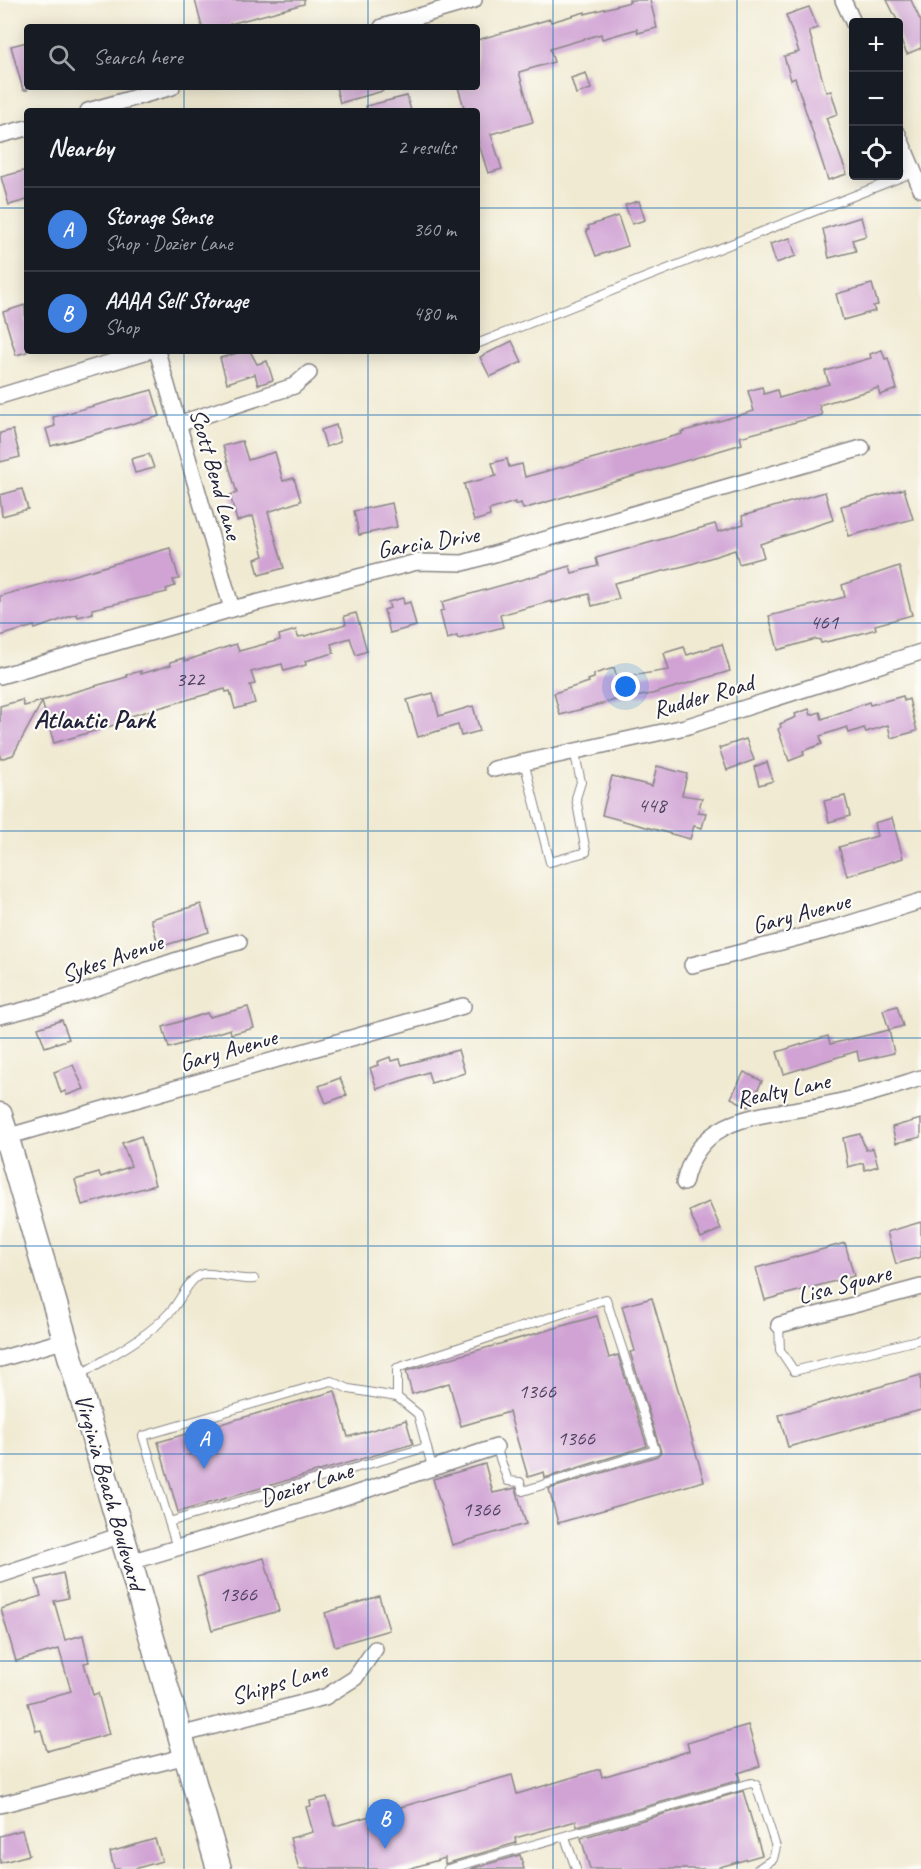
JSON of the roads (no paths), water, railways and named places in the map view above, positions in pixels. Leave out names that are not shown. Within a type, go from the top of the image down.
[{"type":"main road","name":"Virginia Beach Boulevard","points":[[3,1126],[219,1869]]},
{"type":"street","points":[[392,24],[474,0]]},
{"type":"street","points":[[843,0],[851,18]]},
{"type":"street","points":[[98,108],[162,90]]},
{"type":"street","points":[[0,135],[24,129]]},
{"type":"street","points":[[903,146],[921,189]]},
{"type":"street","points":[[0,396],[138,354]]},
{"type":"street","name":"Scott Bend Lane","points":[[158,354],[232,609]]},
{"type":"street","points":[[178,424],[294,386],[309,373]]},
{"type":"street","name":"Garcia Drive","points":[[0,676],[232,609],[417,562],[463,562],[862,448]]},
{"type":"street","name":"Rudder Road","points":[[494,769],[685,727],[921,652]]},
{"type":"street","name":"Gary Avenue","points":[[692,965],[835,928],[921,901]]},
{"type":"street","name":"Sykes Avenue","points":[[0,1016],[82,994],[165,963],[238,942]]},
{"type":"street","name":"Gary Avenue","points":[[3,1126],[463,1006]]},
{"type":"street","name":"Realty Lane","points":[[684,1183],[694,1153],[705,1139],[739,1121],[762,1114],[833,1103],[921,1078]]},
{"type":"street","name":"Lisa Square","points":[[779,1325],[921,1287]]},
{"type":"street","points":[[0,1359],[66,1340]]},
{"type":"street","name":"Dozier Lane","points":[[130,1562],[496,1447]]},
{"type":"street","points":[[0,1575],[122,1535]]},
{"type":"street","name":"Shipps Lane","points":[[0,1805],[325,1697],[355,1678],[375,1649]]},
{"type":"lane","points":[[480,343],[914,172]]},
{"type":"lane","points":[[524,762],[550,862],[586,852],[576,798],[581,782],[574,750]]},
{"type":"lane","points":[[76,1377],[153,1328],[170,1313],[196,1277],[205,1274],[227,1279],[254,1279]]},
{"type":"lane","points":[[397,1397],[397,1368],[606,1299],[655,1450],[523,1491],[520,1482],[507,1481],[496,1447]]},
{"type":"lane","points":[[779,1325],[780,1350],[794,1371],[921,1339]]},
{"type":"lane","points":[[177,1548],[143,1436],[331,1382],[349,1389],[397,1397],[418,1414],[432,1467]]},
{"type":"lane","points":[[169,1522],[427,1447]]},
{"type":"lane","points":[[448,1869],[751,1783],[756,1785],[776,1847],[773,1859],[758,1869]]},
{"type":"lane","points":[[565,1837],[576,1869]]},
{"type":"place","name":"Storage Sense","points":[[204,1469]]},
{"type":"place","name":"AAAA Self Storage","points":[[385,1849]]},
{"type":"district","name":"Atlantic Park","points":[[94,719]]}]
